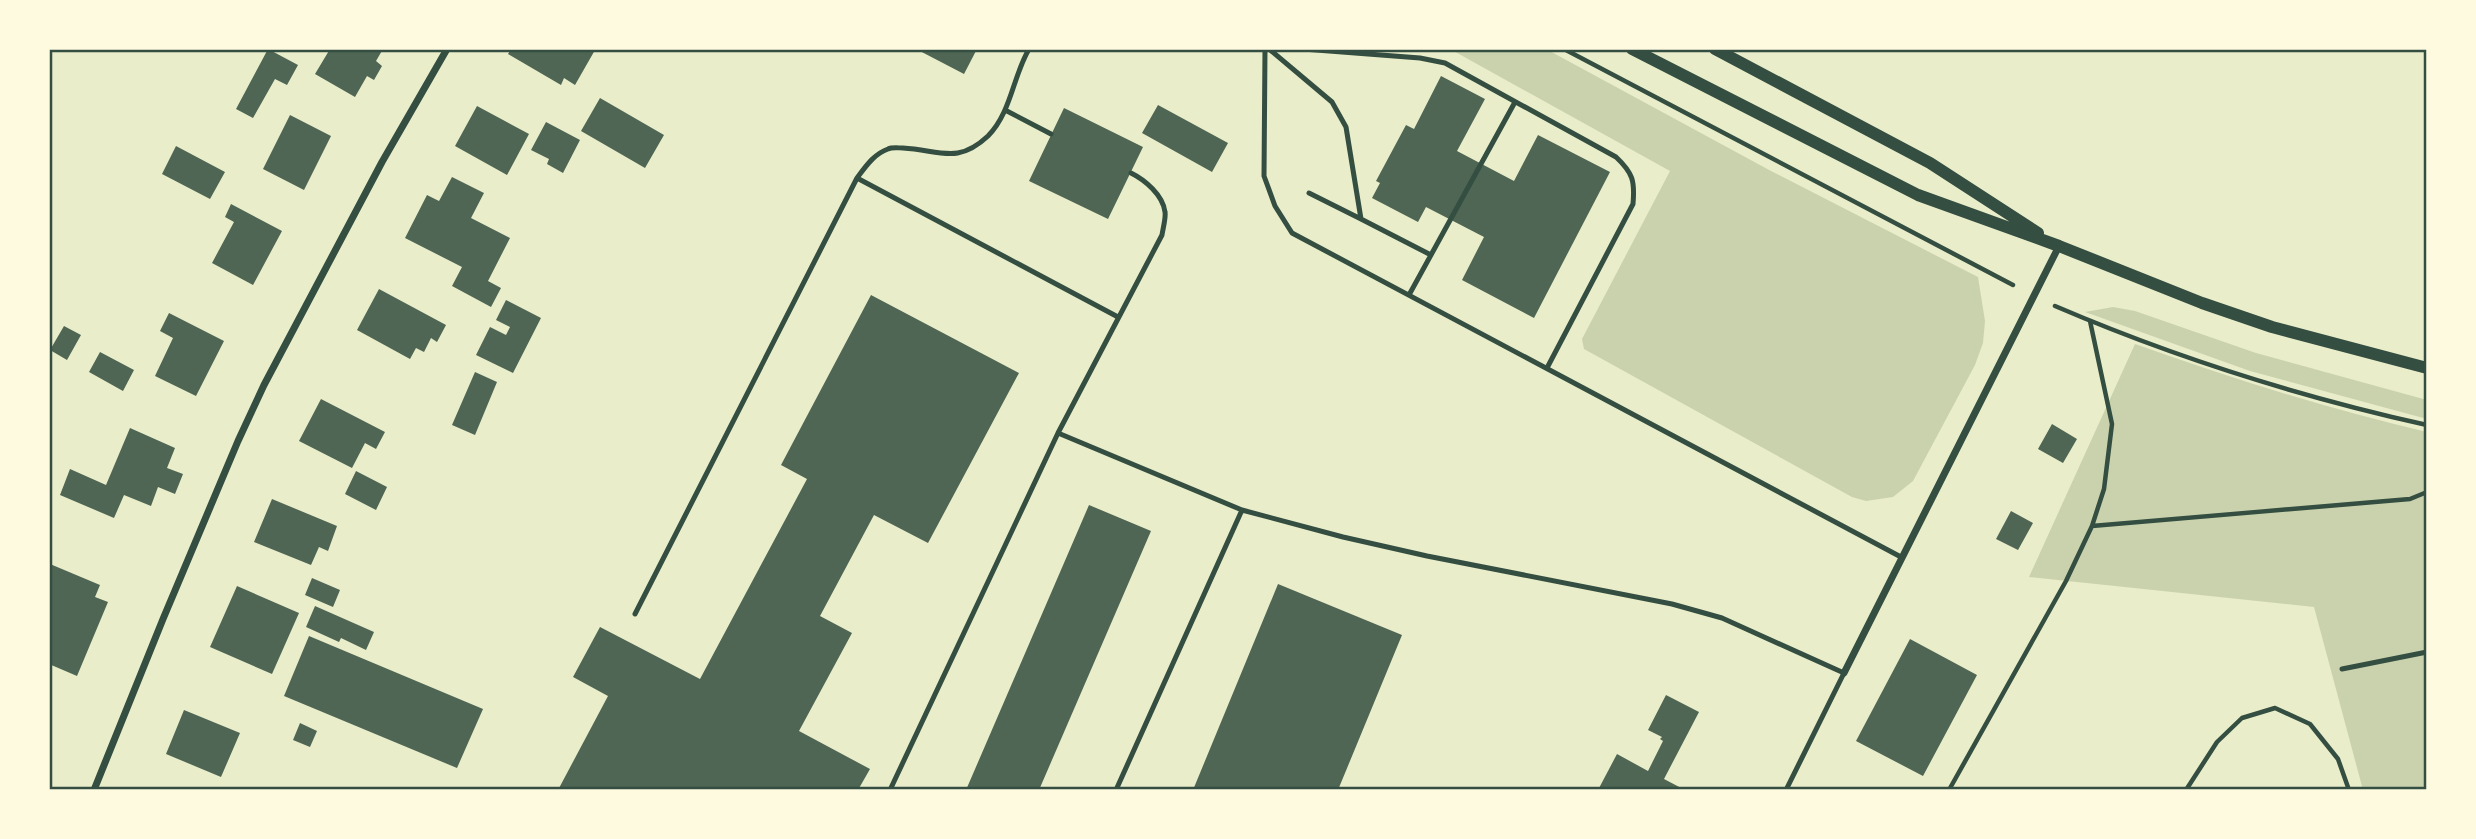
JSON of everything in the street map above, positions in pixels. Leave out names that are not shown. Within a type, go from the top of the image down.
[{"type":"street","points":[[94,790],[158,631],[264,385],[382,162],[447,49]]},
{"type":"street","points":[[1632,49],[1917,195],[2272,327],[2427,368]]},
{"type":"street","points":[[1716,49],[1930,163],[2059,246]]},
{"type":"street","points":[[1844,673],[2059,246]]},
{"type":"lane","points":[[635,614],[857,178],[871,159],[890,148],[947,155],[971,150],[991,133],[1005,110],[1029,49]]},
{"type":"lane","points":[[1267,49],[1332,102],[1346,127],[1361,219]]},
{"type":"lane","points":[[1267,49],[1264,176],[1275,206],[1292,233],[1901,557]]},
{"type":"lane","points":[[1303,49],[1420,58],[1445,63],[1616,157],[1628,169],[1634,186],[1633,204],[1547,368]]},
{"type":"lane","points":[[1409,295],[1516,102]]},
{"type":"lane","points":[[1005,110],[1051,134]]},
{"type":"lane","points":[[890,790],[1058,433],[1161,235],[1165,211],[1156,193],[1141,177],[1131,173]]},
{"type":"lane","points":[[857,178],[1118,317]]},
{"type":"lane","points":[[1309,193],[1431,255]]},
{"type":"lane","points":[[1058,433],[1242,510],[1379,545],[1685,607],[1722,618],[1844,673],[1786,790]]},
{"type":"lane","points":[[1116,790],[1242,510]]},
{"type":"lane","points":[[2342,669],[2427,652]]},
{"type":"path","points":[[1564,49],[2035,297],[2090,321],[2248,377],[2427,425]]},
{"type":"path","points":[[1949,790],[2066,581],[2092,526],[2104,489],[2112,424],[2090,321]]},
{"type":"path","points":[[2092,526],[2410,499],[2427,492]]},
{"type":"path","points":[[2186,790],[2217,742],[2242,718],[2275,708],[2310,724],[2339,759],[2349,790]]},
{"type":"green space","points":[[1450,49],[1546,49],[1771,171],[1978,277],[1985,321],[1983,343],[1975,365],[1913,481],[1893,497],[1866,501],[1852,497],[1584,349],[1582,339],[1670,171]]},
{"type":"green space","points":[[2113,307],[2135,311],[2256,353],[2427,400],[2427,419],[2250,371],[2085,312]]},
{"type":"green space","points":[[2135,344],[2280,392],[2427,432],[2427,790],[2363,790],[2314,607],[2029,577]]},
{"type":"building","points":[[268,49],[298,65],[287,85],[275,79],[253,118],[236,109]]},
{"type":"building","points":[[330,49],[383,49],[376,61],[382,66],[374,80],[367,76],[355,97],[315,74]]},
{"type":"building","points":[[511,49],[595,50],[575,85],[564,78],[561,85],[508,54]]},
{"type":"building","points":[[916,49],[977,49],[964,74]]},
{"type":"building","points":[[1441,76],[1485,99],[1457,151],[1514,181],[1538,135],[1610,172],[1534,318],[1462,280],[1484,237],[1426,207],[1418,222],[1372,198],[1380,183],[1376,181],[1406,125],[1414,129]]},
{"type":"building","points":[[600,98],[664,135],[645,168],[581,131]]},
{"type":"building","points":[[1158,105],[1228,143],[1212,172],[1142,133]]},
{"type":"building","points":[[477,106],[529,134],[507,175],[455,146]]},
{"type":"building","points":[[1064,108],[1143,147],[1108,219],[1029,181]]},
{"type":"building","points":[[290,115],[331,136],[304,190],[263,169]]},
{"type":"building","points":[[546,122],[580,140],[563,173],[547,164],[549,159],[531,150]]},
{"type":"building","points":[[176,146],[225,172],[210,199],[162,174]]},
{"type":"building","points":[[452,177],[484,193],[471,218],[510,238],[488,281],[501,288],[491,307],[452,286],[462,267],[405,238],[427,195],[439,201]]},
{"type":"building","points":[[231,204],[282,231],[253,285],[212,263],[234,222],[225,217]]},
{"type":"building","points":[[379,289],[446,325],[437,342],[431,338],[424,352],[416,348],[410,359],[357,330]]},
{"type":"building","points":[[871,295],[1019,373],[928,543],[874,515],[820,616],[852,633],[799,731],[870,769],[858,790],[558,790],[608,696],[573,677],[600,627],[700,679],[807,479],[781,465]]},
{"type":"building","points":[[506,300],[541,318],[513,373],[476,355],[490,327],[506,335],[510,327],[496,320]]},
{"type":"building","points":[[169,313],[224,341],[196,396],[155,376],[173,338],[160,331]]},
{"type":"building","points":[[64,326],[81,335],[67,360],[50,350]]},
{"type":"building","points":[[100,352],[134,370],[123,391],[89,372]]},
{"type":"building","points":[[475,372],[497,382],[475,435],[452,425]]},
{"type":"building","points":[[321,399],[385,432],[376,449],[365,443],[352,468],[299,441]]},
{"type":"building","points":[[2052,424],[2077,439],[2063,463],[2038,449]]},
{"type":"building","points":[[130,428],[175,448],[167,468],[183,474],[175,494],[158,487],[151,506],[124,495],[114,518],[60,495],[70,469],[106,485]]},
{"type":"building","points":[[356,471],[387,487],[376,510],[345,494]]},
{"type":"building","points":[[272,499],[337,526],[328,551],[319,547],[311,565],[254,542]]},
{"type":"building","points":[[1089,505],[1151,531],[1039,790],[966,790]]},
{"type":"building","points":[[2011,511],[2033,523],[2018,550],[1996,539]]},
{"type":"building","points":[[50,564],[100,585],[95,597],[108,602],[77,676],[49,664]]},
{"type":"building","points":[[312,578],[340,590],[333,607],[305,595]]},
{"type":"building","points":[[1278,584],[1402,635],[1338,790],[1193,790]]},
{"type":"building","points":[[237,586],[299,613],[272,674],[210,647]]},
{"type":"building","points":[[315,606],[374,632],[366,650],[341,638],[339,642],[306,627]]},
{"type":"building","points":[[309,636],[483,709],[457,768],[284,696]]},
{"type":"building","points":[[1910,639],[1977,675],[1923,776],[1856,741]]},
{"type":"building","points":[[1666,695],[1699,712],[1664,779],[1685,790],[1598,790],[1617,754],[1648,771],[1663,741],[1660,739],[1662,737],[1648,730]]},
{"type":"building","points":[[184,710],[240,733],[221,777],[166,754]]},
{"type":"building","points":[[300,723],[317,731],[310,747],[293,740]]}]
